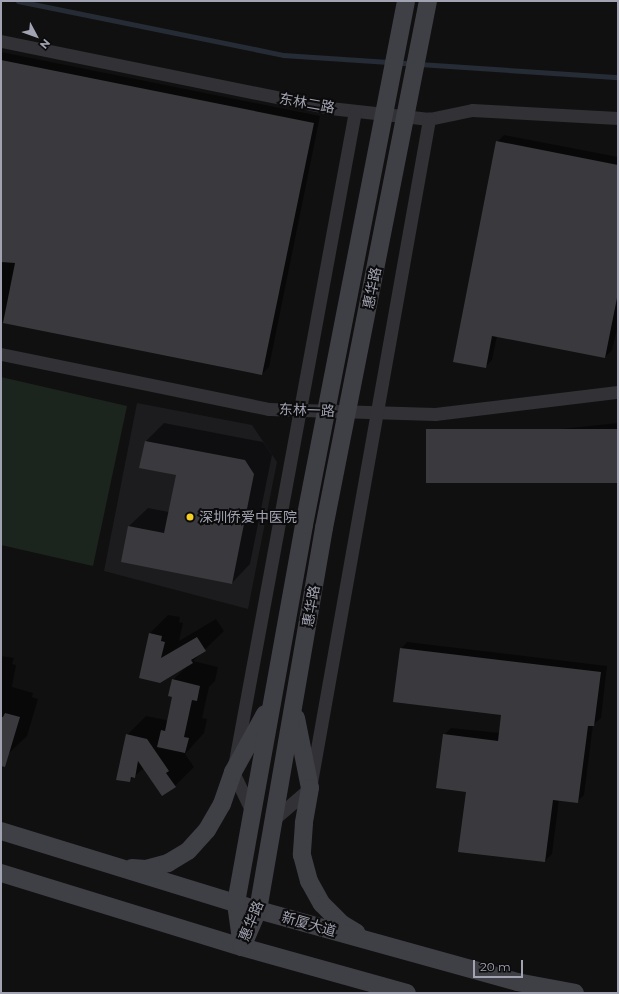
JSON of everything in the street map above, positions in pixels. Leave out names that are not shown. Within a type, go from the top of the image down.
[{"type":"main road","name":"惠华路","points":[[242,947],[236,903],[304,525],[406,1]]},
{"type":"main road","name":"惠华路","points":[[242,947],[258,910],[324,528],[428,1]]},
{"type":"main road","points":[[122,868],[146,869],[168,863],[188,851],[208,830],[222,804],[233,772],[272,701]]},
{"type":"main road","points":[[294,706],[310,788],[304,823],[302,855],[309,881],[322,904],[342,924],[369,941]]},
{"type":"main road","name":"新厦大道","points":[[1,831],[258,910],[516,982],[575,993]]},
{"type":"main road","points":[[1,873],[242,947],[407,993]]},
{"type":"street","name":"东林二路","points":[[1,41],[330,108],[429,119],[472,110],[618,118]]},
{"type":"street","points":[[252,812],[233,772],[355,111]]},
{"type":"street","points":[[274,819],[310,788],[429,119]]},
{"type":"street","name":"东林一路","points":[[1,354],[268,409],[435,414],[618,392]]},
{"type":"shaded area","points":[[1,377],[127,406],[93,566],[1,545]]},
{"type":"shaded area","name":"深圳侨爱中医院","points":[[137,403],[252,425],[277,462],[248,609],[104,571]]},
{"type":"building","points":[[1,60],[314,123],[262,375],[3,323],[15,263],[1,262]]},
{"type":"building","points":[[496,141],[618,165],[618,293],[605,358],[492,336],[486,368],[453,362]]},
{"type":"building","points":[[426,429],[618,429],[618,483],[426,483]]},
{"type":"building","points":[[145,441],[245,460],[254,474],[232,584],[121,562],[128,526],[164,533],[176,475],[139,468]]},
{"type":"building","points":[[149,633],[162,636],[161,641],[165,642],[161,658],[197,637],[206,651],[191,660],[193,663],[160,683],[139,678]]},
{"type":"building","points":[[400,648],[601,672],[594,726],[588,726],[578,803],[553,800],[545,862],[458,852],[466,792],[436,788],[443,734],[498,741],[501,715],[393,702]]},
{"type":"building","points":[[172,679],[200,686],[197,701],[192,700],[184,737],[189,738],[185,753],[157,747],[161,730],[165,731],[172,697],[168,696]]},
{"type":"building","points":[[5,713],[20,717],[5,767],[1,766],[1,717],[3,717]]},
{"type":"building","points":[[126,734],[147,739],[169,771],[166,773],[176,787],[162,796],[138,761],[135,778],[131,777],[130,782],[116,780]]},
{"type":"waterway","points":[[18,1],[283,55],[618,77]]},
{"type":"place","name":"深圳侨爱中医院","points":[[190,517]]}]
